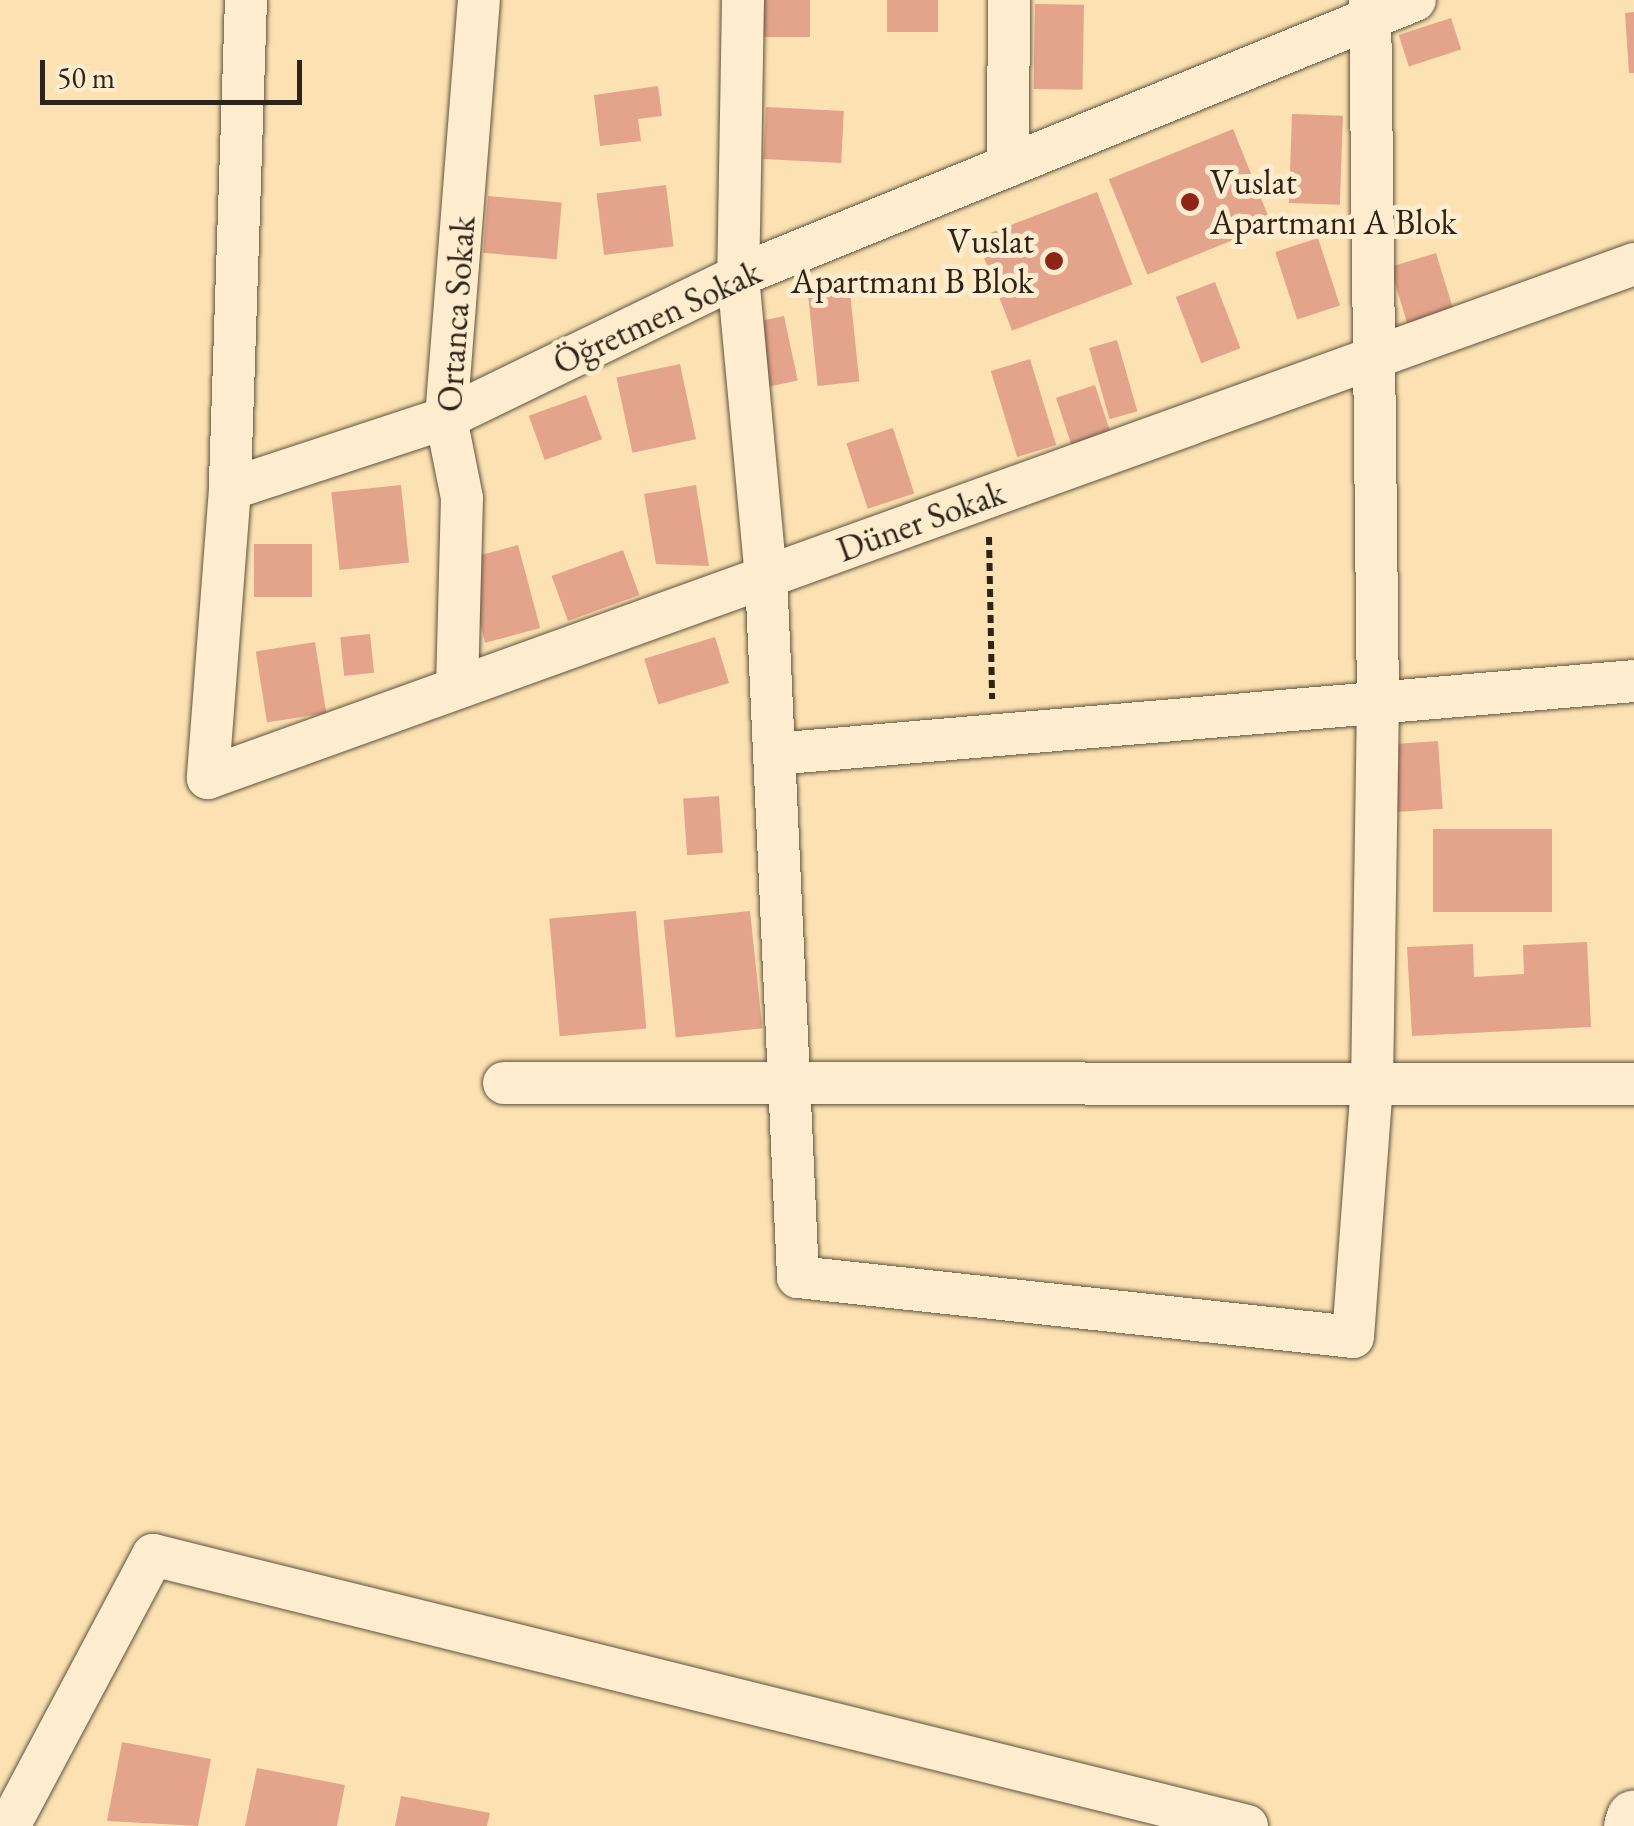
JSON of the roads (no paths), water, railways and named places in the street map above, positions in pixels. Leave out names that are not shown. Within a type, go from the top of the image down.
[{"type":"street","points":[[230,489],[246,0]]},
{"type":"street","name":"Ortanca Sokak","points":[[457,688],[462,498],[446,418],[479,0]]},
{"type":"street","points":[[743,0],[738,276],[766,577],[798,1277],[1353,1337],[1372,1084],[1378,703],[1380,356],[1370,9]]},
{"type":"street","points":[[1008,0],[1008,166]]},
{"type":"street","name":"Öğretmen Sokak","points":[[230,489],[446,418],[738,276],[1008,166],[1370,9],[1415,0]]},
{"type":"street","name":"Düner Sokak","points":[[230,489],[208,778],[1634,264]]},
{"type":"street","points":[[774,754],[1634,682]]},
{"type":"street","points":[[504,1082],[1634,1084]]},
{"type":"street","points":[[9,1826],[153,1555],[1247,1826]]},
{"type":"street","points":[[1631,1826],[1634,1817]]},
{"type":"place","name":"Vuslat Apartmanı A Blok","points":[[1190,202]]},
{"type":"place","name":"Vuslat Apartmanı B Blok","points":[[1054,261]]}]
